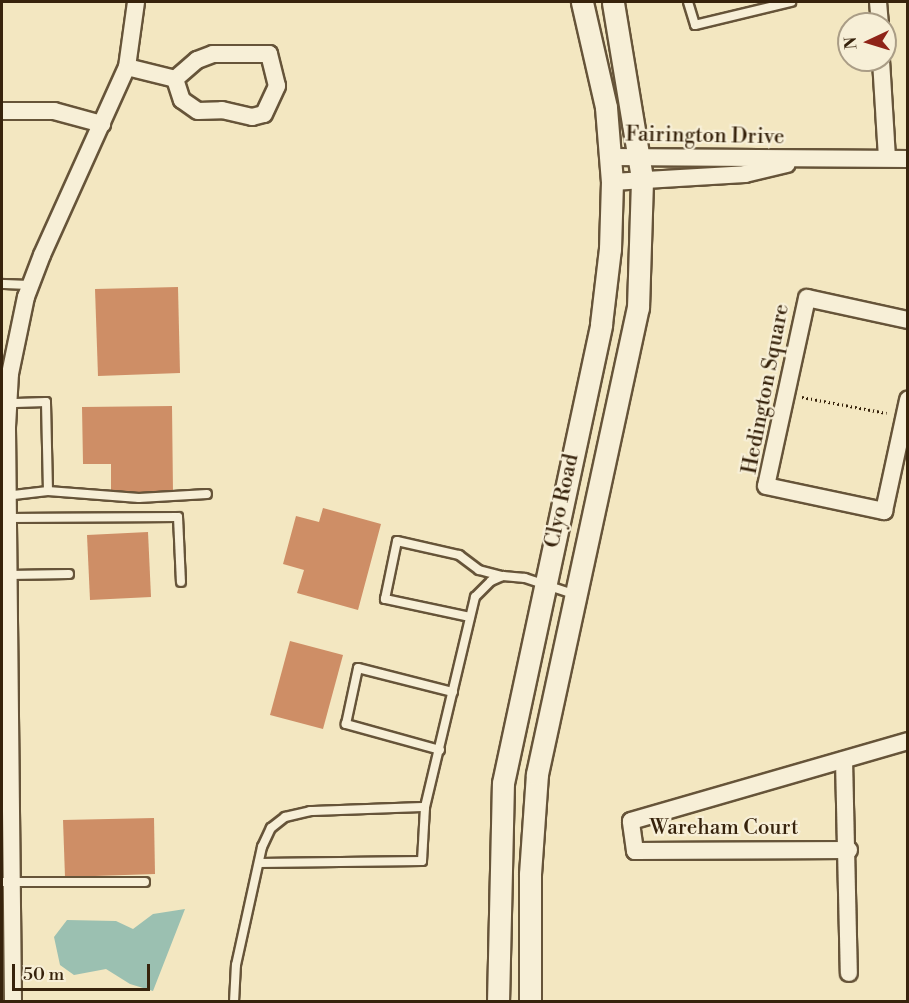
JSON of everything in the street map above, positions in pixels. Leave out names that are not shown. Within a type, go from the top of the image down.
[{"type":"street","points":[[13,1002],[7,882],[6,714],[9,575],[5,556],[9,518],[6,496],[5,402],[17,336],[31,285],[127,68],[135,2]]},
{"type":"street","name":"Clyo Road","points":[[498,1002],[503,783],[601,324],[610,249],[612,182],[606,107],[582,2]]},
{"type":"street","name":"Clyo Road","points":[[530,1002],[530,874],[537,774],[638,308],[642,178],[636,155],[613,2]]},
{"type":"street","points":[[213,54],[269,54],[277,86],[264,114],[252,117],[222,111],[198,111],[182,100],[174,79],[197,60],[213,54]]},
{"type":"street","points":[[127,68],[174,79]]},
{"type":"street","points":[[883,72],[887,157]]},
{"type":"street","points":[[2,111],[54,111],[102,124]]},
{"type":"street","name":"Fairington Drive","points":[[610,157],[636,155],[746,156],[799,161],[887,157],[908,159]]},
{"type":"street","name":"Fairington Drive","points":[[612,182],[642,178],[745,174],[799,161]]},
{"type":"street","name":"Hedington Square","points":[[906,411],[884,511],[766,486],[807,298],[908,320]]},
{"type":"street","name":"Wareham Court","points":[[849,850],[635,850],[631,821],[908,741]]},
{"type":"street","points":[[844,760],[849,850],[849,973]]},
{"type":"lane","points":[[688,2],[695,25],[791,2]]},
{"type":"lane","points":[[2,284],[31,285]]},
{"type":"lane","points":[[5,402],[46,402],[48,490]]},
{"type":"lane","points":[[6,496],[48,490],[139,498],[207,494]]},
{"type":"lane","points":[[9,518],[178,517],[181,582]]},
{"type":"lane","points":[[470,617],[385,599],[398,542],[459,555],[479,570],[544,585],[576,596]]},
{"type":"lane","points":[[9,575],[69,574]]},
{"type":"lane","points":[[259,863],[422,861],[425,807],[475,597],[491,581],[503,576]]},
{"type":"lane","points":[[440,750],[346,724],[358,668],[453,692]]},
{"type":"lane","points":[[234,1002],[236,965],[259,863],[271,828],[285,817],[310,811],[425,807]]},
{"type":"lane","points":[[7,882],[146,882]]},
{"type":"path","points":[[786,394],[906,411]]},
{"type":"shaded area","points":[[185,909],[153,991],[130,984],[106,969],[74,975],[60,965],[54,937],[67,920],[116,921],[133,929],[153,914]]},
{"type":"building","points":[[178,287],[180,373],[98,376],[95,289]]},
{"type":"building","points":[[172,406],[173,493],[111,494],[111,464],[83,464],[82,407]]},
{"type":"building","points":[[323,508],[381,524],[358,610],[297,593],[304,570],[283,564],[296,516],[319,522]]},
{"type":"building","points":[[148,532],[151,597],[90,600],[87,535]]},
{"type":"building","points":[[290,641],[343,655],[323,729],[270,715]]},
{"type":"building","points":[[154,818],[155,874],[65,877],[63,820]]}]
